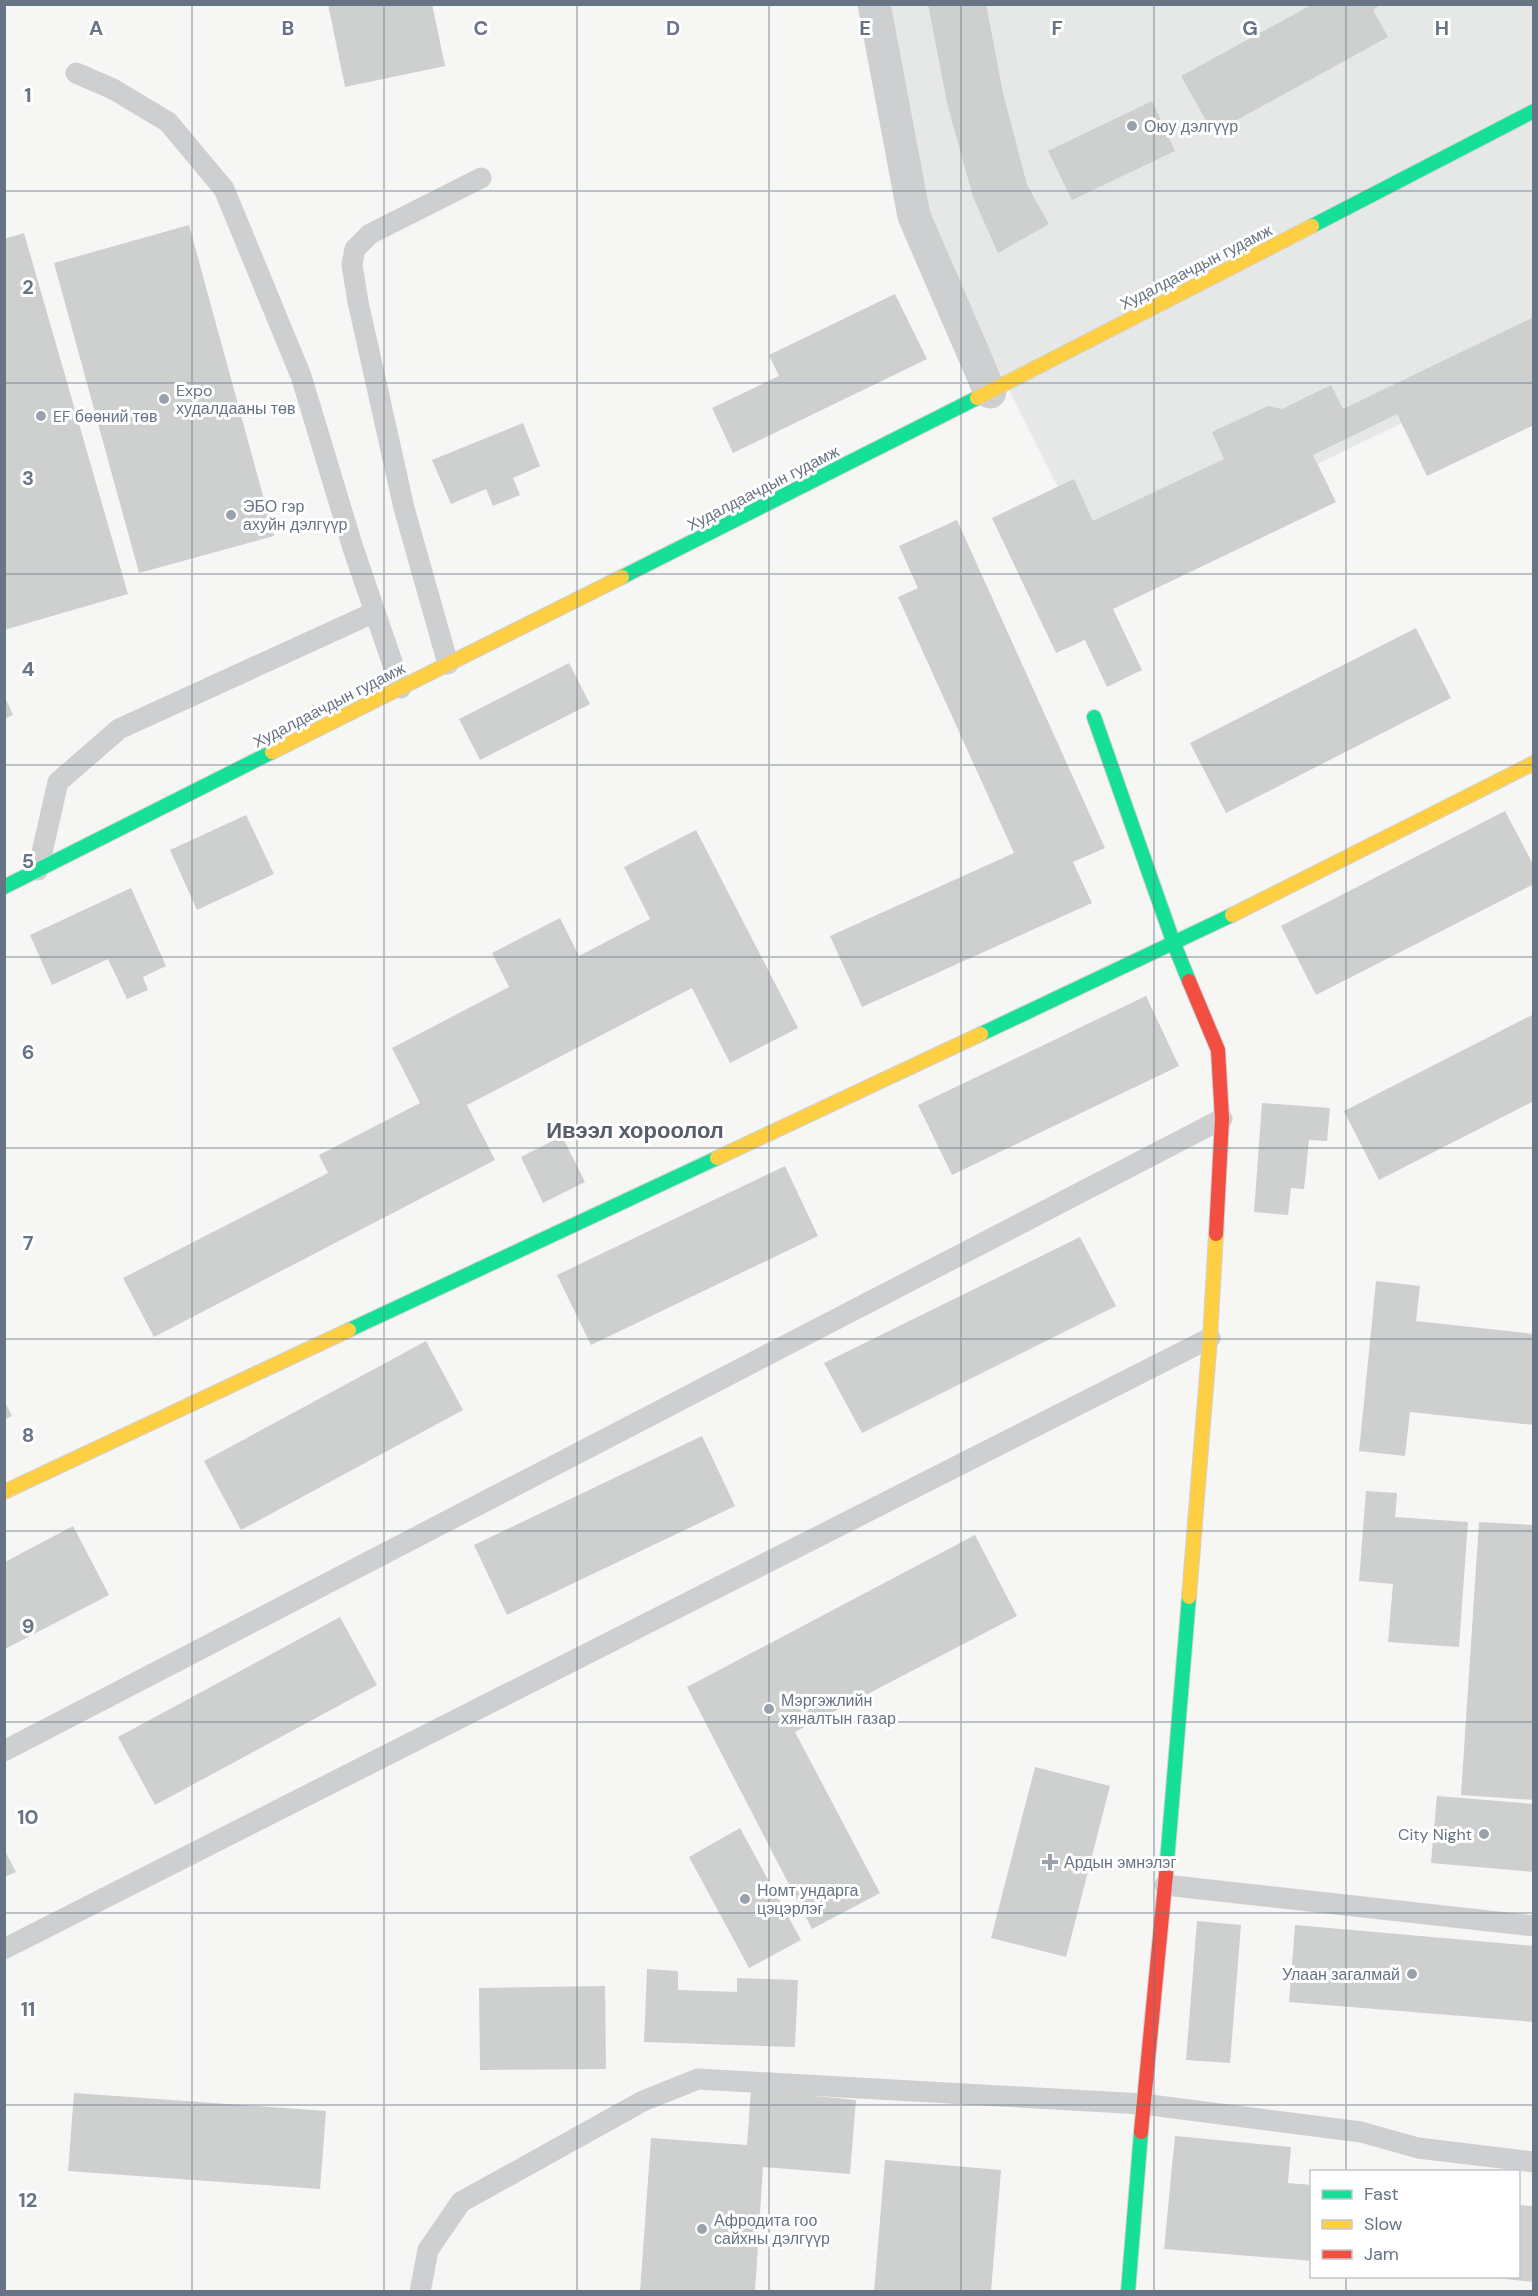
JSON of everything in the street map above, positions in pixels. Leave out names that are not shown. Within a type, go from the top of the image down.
[{"type":"street","points":[[874,4],[914,216],[990,392]]},
{"type":"street","name":"Худалдаачдын гудамж","points":[[4,887],[990,392],[1533,111]]},
{"type":"street","points":[[1094,717],[1174,944],[1218,1050],[1222,1119],[1210,1338],[1165,1885],[1143,2104],[1128,2292]]},
{"type":"street","points":[[4,1492],[1174,944],[1533,763]]},
{"type":"lane","points":[[76,73],[113,89],[168,123],[224,189],[301,376],[401,688]]},
{"type":"lane","points":[[448,664],[404,508],[358,302],[352,264],[355,249],[370,234],[481,178]]},
{"type":"lane","points":[[38,870],[58,782],[119,729],[375,612]]},
{"type":"lane","points":[[4,1750],[1222,1119]]},
{"type":"lane","points":[[4,1949],[1210,1338]]},
{"type":"lane","points":[[1165,1885],[1533,1926]]},
{"type":"lane","points":[[420,2292],[428,2250],[461,2202],[643,2101],[698,2079],[1143,2104],[1361,2132],[1418,2148],[1533,2162]]},
{"type":"shaded area","points":[[882,5],[1533,5],[1533,360],[1099,569],[922,216]]},
{"type":"building","points":[[328,4],[432,4],[445,66],[345,87]]},
{"type":"building","points":[[928,4],[986,4],[1003,93],[1027,185],[1049,224],[998,253],[973,197],[947,103]]},
{"type":"building","points":[[1313,4],[1381,4],[1373,10],[1388,37],[1213,133],[1181,76]]},
{"type":"building","name":"Оюу дэлгүүр","points":[[1152,101],[1175,151],[1072,200],[1048,151]]},
{"type":"building","name":"Expo худалдааны төв","points":[[189,225],[274,536],[139,573],[54,263]]},
{"type":"building","name":"EF бөөний төв","points":[[24,233],[128,594],[4,630],[4,239]]},
{"type":"building","points":[[895,294],[927,359],[733,453],[712,408],[779,376],[769,355]]},
{"type":"building","points":[[1534,317],[1534,425],[1427,476],[1397,414],[1313,455],[1336,502],[1113,609],[1142,670],[1107,687],[1085,640],[1056,653],[992,518],[1074,479],[1093,521],[1224,459],[1212,432],[1268,406],[1282,409],[1331,385],[1343,409]]},
{"type":"building","points":[[523,423],[540,466],[513,478],[520,495],[493,506],[486,489],[451,504],[432,460]]},
{"type":"building","points":[[957,520],[1105,848],[1073,862],[1092,903],[862,1007],[830,936],[1014,853],[898,597],[918,588],[899,546]]},
{"type":"building","points":[[1416,628],[1451,698],[1226,813],[1190,743]]},
{"type":"building","points":[[569,663],[590,704],[480,760],[459,719]]},
{"type":"building","points":[[4,695],[13,715],[4,719]]},
{"type":"building","points":[[1505,811],[1534,866],[1534,884],[1316,995],[1281,926]]},
{"type":"building","points":[[246,815],[274,874],[197,910],[170,850]]},
{"type":"building","points":[[696,830],[798,1028],[730,1063],[692,988],[467,1105],[495,1160],[154,1337],[123,1278],[328,1173],[319,1155],[420,1103],[392,1048],[509,987],[492,953],[560,918],[579,956],[650,919],[624,867]]},
{"type":"building","points":[[131,888],[166,966],[143,977],[148,990],[127,999],[108,959],[52,985],[30,935]]},
{"type":"building","points":[[1146,996],[1179,1066],[952,1175],[918,1105]]},
{"type":"building","points":[[1534,1014],[1534,1101],[1379,1180],[1344,1111]]},
{"type":"building","points":[[1262,1103],[1330,1108],[1327,1141],[1309,1140],[1304,1189],[1291,1188],[1288,1215],[1254,1212]]},
{"type":"building","points":[[562,1136],[585,1182],[543,1203],[521,1157]]},
{"type":"building","points":[[785,1166],[818,1236],[591,1345],[557,1275]]},
{"type":"building","points":[[1080,1237],[1116,1306],[862,1433],[824,1363]]},
{"type":"building","points":[[1376,1281],[1420,1286],[1416,1321],[1534,1334],[1534,1425],[1410,1412],[1405,1456],[1359,1451]]},
{"type":"building","points":[[426,1341],[463,1410],[241,1530],[204,1461]]},
{"type":"building","points":[[4,1400],[12,1416],[4,1420]]},
{"type":"building","points":[[702,1436],[735,1506],[507,1615],[474,1545]]},
{"type":"building","points":[[1366,1491],[1397,1493],[1395,1517],[1468,1522],[1459,1647],[1388,1642],[1393,1584],[1359,1581]]},
{"type":"building","points":[[1479,1522],[1534,1525],[1534,1800],[1461,1795]]},
{"type":"building","points":[[73,1526],[109,1595],[5,1649],[5,1562]]},
{"type":"building","name":"Мэргэжлийн хяналтын газар","points":[[975,1535],[1017,1616],[795,1732],[880,1893],[812,1929],[687,1687]]},
{"type":"building","points":[[340,1617],[377,1685],[155,1805],[118,1737]]},
{"type":"building","name":"Ардын эмнэлэг","points":[[1035,1767],[1110,1786],[1066,1957],[991,1938]]},
{"type":"building","name":"City Night","points":[[1437,1796],[1534,1804],[1534,1872],[1431,1863]]},
{"type":"building","name":"Номт ундарга цэцэрлэг","points":[[740,1828],[801,1940],[749,1968],[689,1857]]},
{"type":"building","points":[[4,1849],[16,1872],[4,1877]]},
{"type":"building","points":[[1197,1921],[1241,1925],[1230,2063],[1186,2060]]},
{"type":"building","name":"Улаан загалмай","points":[[1295,1925],[1534,1946],[1534,2022],[1289,2002]]},
{"type":"building","points":[[647,1969],[678,1971],[678,1990],[737,1992],[737,1978],[798,1980],[795,2047],[644,2042]]},
{"type":"building","points":[[605,1986],[606,2069],[480,2070],[479,1988]]},
{"type":"building","name":"Афродита гоо сайхны дэлгүүр","points":[[751,2090],[856,2100],[850,2174],[763,2167],[755,2292],[640,2292],[651,2138],[747,2145]]},
{"type":"building","points":[[74,2093],[326,2111],[320,2189],[68,2171]]},
{"type":"building","points":[[1175,2136],[1291,2147],[1288,2183],[1310,2185],[1310,2261],[1164,2249]]},
{"type":"building","points":[[885,2160],[1001,2170],[991,2292],[874,2292]]},
{"type":"building","points":[[1520,2205],[1534,2206],[1534,2282],[1496,2278],[1520,2278]]},
{"type":"traffic: fast","points":[[1312,226],[1534,111]]},
{"type":"traffic: fast","points":[[622,577],[977,398]]},
{"type":"traffic: fast","points":[[1094,717],[1189,981]]},
{"type":"traffic: fast","points":[[4,887],[272,752]]},
{"type":"traffic: fast","points":[[981,1034],[1232,915]]},
{"type":"traffic: fast","points":[[349,1330],[717,1158]]},
{"type":"traffic: fast","points":[[1166,1874],[1189,1597]]},
{"type":"traffic: fast","points":[[1128,2292],[1141,2132]]},
{"type":"traffic: slow","points":[[977,398],[1312,226]]},
{"type":"traffic: slow","points":[[272,752],[622,577]]},
{"type":"traffic: slow","points":[[1232,915],[1534,763]]},
{"type":"traffic: slow","points":[[717,1158],[981,1034]]},
{"type":"traffic: slow","points":[[1189,1597],[1216,1234]]},
{"type":"traffic: slow","points":[[4,1492],[349,1330]]},
{"type":"traffic: jam","points":[[1189,981],[1218,1050],[1222,1119],[1216,1234]]},
{"type":"traffic: jam","points":[[1141,2132],[1166,1874]]},
{"type":"place","name":"Оюу дэлгүүр","points":[[1132,126]]},
{"type":"place","name":"Expo худалдааны төв","points":[[164,399]]},
{"type":"place","name":"EF бөөний төв","points":[[41,416]]},
{"type":"place","name":"ЭБО гэр ахуйн дэлгүүр","points":[[231,515]]},
{"type":"place","name":"Мэргэжлийн хяналтын газар","points":[[769,1709]]},
{"type":"place","name":"City Night","points":[[1484,1834]]},
{"type":"place","name":"Ардын эмнэлэг","points":[[1050,1862]]},
{"type":"place","name":"Номт ундарга цэцэрлэг","points":[[745,1899]]},
{"type":"place","name":"Улаан загалмай","points":[[1412,1974]]},
{"type":"place","name":"Афродита гоо сайхны дэлгүүр","points":[[702,2229]]},
{"type":"district","name":"Ивээл хороолол","points":[[635,1130]]}]
